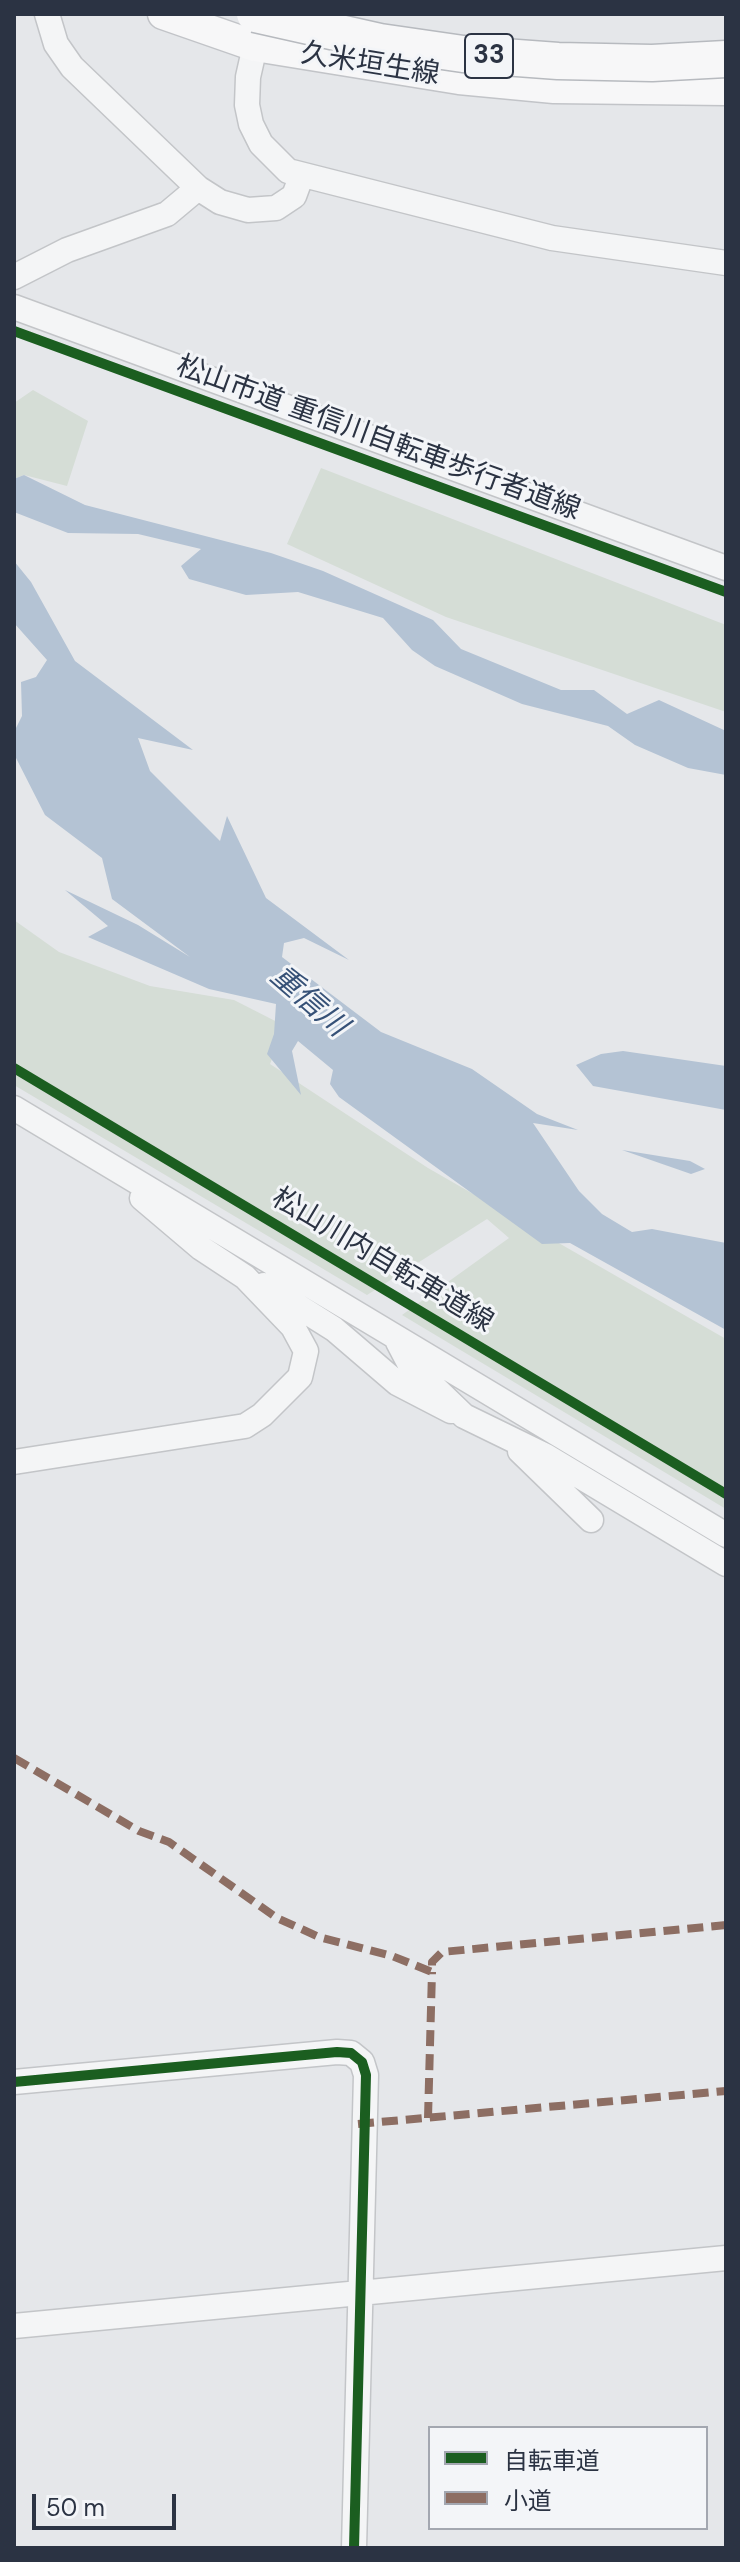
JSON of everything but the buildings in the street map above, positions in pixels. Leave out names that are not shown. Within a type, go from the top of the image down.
[{"type":"highway","name":"33","points":[[255,30],[380,42],[463,54],[589,62],[726,59]]},
{"type":"main road","name":"久米垣生線","points":[[163,14],[255,30],[459,79],[554,88],[726,90]]},
{"type":"main road","points":[[255,30],[264,14]]},
{"type":"street","points":[[47,14],[56,44],[72,67],[198,188],[220,202],[248,210],[276,208],[294,196],[301,177]]},
{"type":"street","points":[[255,30],[248,77],[247,105],[251,124],[272,158],[301,177],[552,238],[726,263]]},
{"type":"street","points":[[14,277],[67,250],[167,214],[198,188]]},
{"type":"street","points":[[14,307],[726,568]]},
{"type":"street","points":[[14,1108],[726,1535]]},
{"type":"street","points":[[122,1173],[145,1201],[201,1248],[245,1277],[272,1288],[334,1329],[366,1353],[397,1383],[546,1456],[726,1564]]},
{"type":"street","points":[[14,1462],[245,1426],[262,1415],[300,1377],[306,1351],[293,1327],[245,1277]]},
{"type":"street","points":[[396,1337],[409,1363],[464,1416]]},
{"type":"street","points":[[510,1441],[591,1520]]},
{"type":"street","points":[[14,2082],[337,2052],[351,2053],[362,2062],[366,2075],[354,2548]]},
{"type":"street","points":[[14,2326],[726,2258]]},
{"type":"shaded area","points":[[33,390],[88,421],[67,486],[24,475],[14,479],[14,403]]},
{"type":"shaded area","points":[[321,468],[726,625],[726,712],[446,617],[287,544]]},
{"type":"shaded area","points":[[14,920],[59,952],[150,986],[234,1000],[285,1026],[270,1064],[428,1168],[726,1339],[726,1509],[402,1315],[509,1238],[487,1219],[367,1295],[14,1085]]},
{"type":"water","points":[[24,475],[85,505],[271,553],[323,571],[433,620],[461,649],[561,690],[594,690],[627,714],[659,700],[726,731],[726,775],[688,768],[635,745],[608,726],[522,704],[435,666],[412,650],[383,618],[298,592],[246,595],[189,579],[181,566],[201,549],[138,534],[68,533],[14,512],[14,479]]},
{"type":"water","name":"重信川","points":[[14,561],[31,582],[75,661],[193,750],[138,738],[150,771],[220,841],[227,816],[266,898],[349,960],[304,938],[284,943],[282,957],[381,1032],[472,1069],[537,1114],[578,1130],[533,1123],[579,1191],[602,1214],[632,1232],[652,1229],[726,1243],[726,1330],[570,1243],[542,1244],[339,1097],[330,1084],[333,1070],[298,1041],[292,1051],[301,1095],[267,1054],[274,1034],[276,1004],[209,989],[88,937],[108,926],[65,890],[138,925],[190,957],[112,899],[102,858],[45,815],[14,754],[14,732],[22,716],[21,682],[36,677],[47,660],[14,623]]},
{"type":"water","points":[[623,1051],[726,1066],[726,1110],[593,1086],[576,1065],[601,1054]]},
{"type":"water","points":[[622,1150],[690,1161],[705,1169],[691,1174]]},
{"type":"marked path","points":[[14,1758],[139,1831],[169,1842],[277,1918],[319,1937],[392,1956],[432,1972],[432,1962],[442,1952],[726,1925]]},
{"type":"marked path","points":[[428,2118],[432,1972]]},
{"type":"marked path","points":[[358,2124],[726,2091]]},
{"type":"cycle path","name":"松山市道 重信川自転車歩行者道線","points":[[14,331],[726,592]]},
{"type":"cycle path","name":"松山川内自転車道線","points":[[14,1068],[726,1494]]},
{"type":"cycle path","points":[[14,2082],[337,2052],[351,2053],[362,2062],[366,2075],[354,2548]]}]
